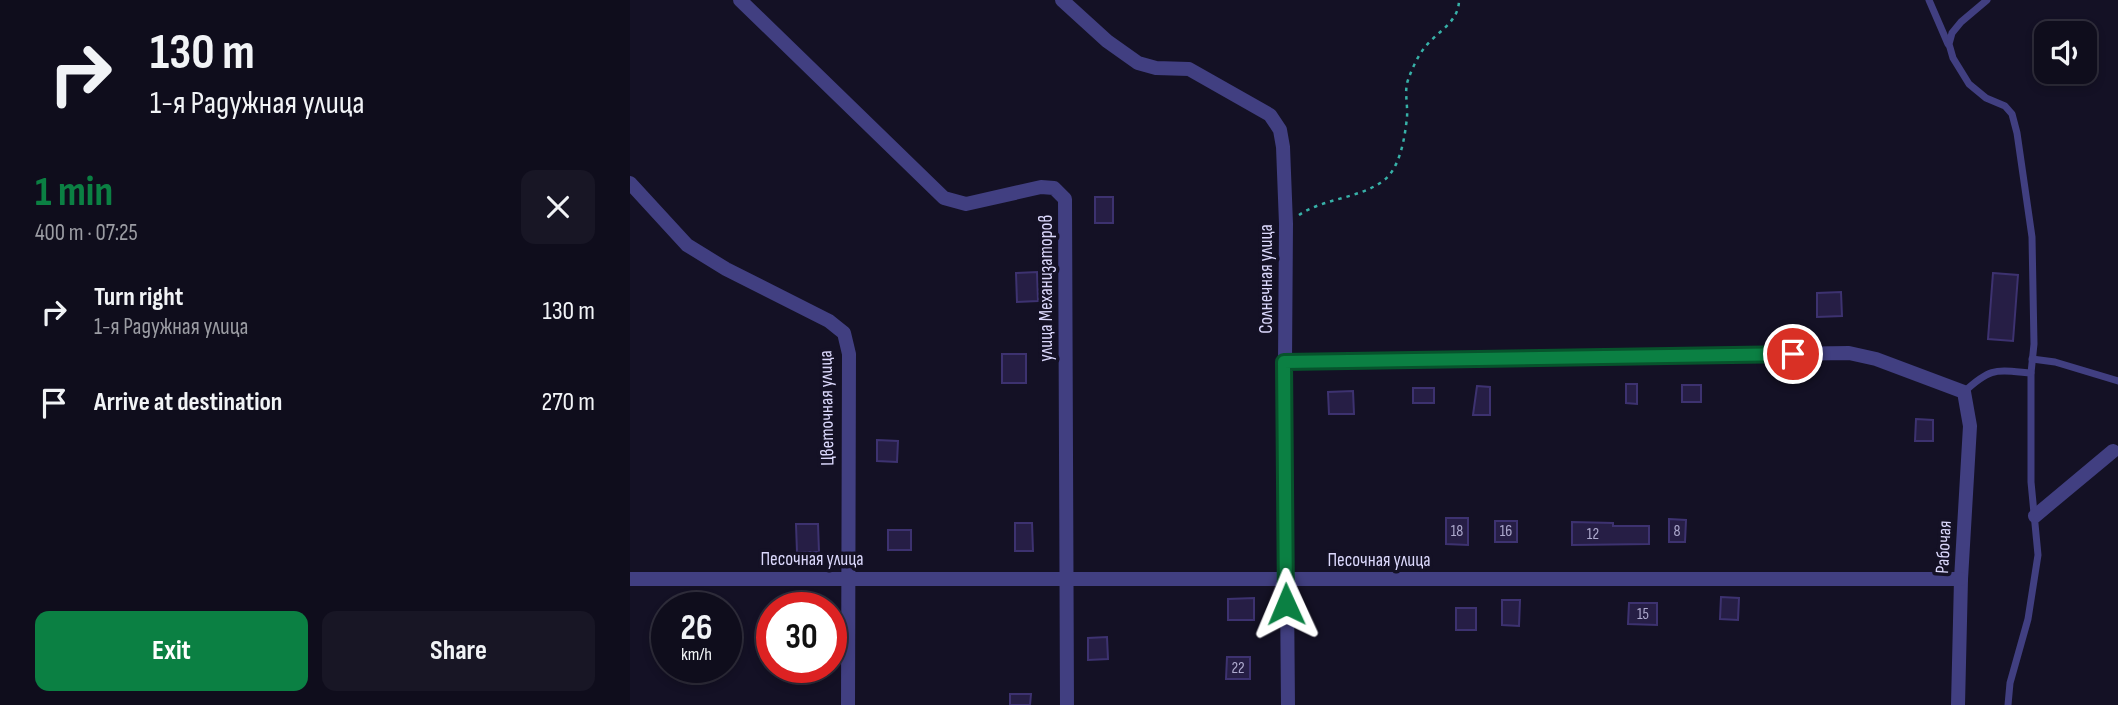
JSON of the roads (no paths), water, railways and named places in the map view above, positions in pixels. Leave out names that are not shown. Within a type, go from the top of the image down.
[{"type":"street","name":"улица Механизаторов","points":[[740,0],[944,198],[966,204],[1041,187],[1054,188],[1065,199],[1067,705]]},
{"type":"street","name":"Солнечная улица","points":[[1062,0],[1107,41],[1138,63],[1156,68],[1189,69],[1270,116],[1280,130],[1286,224],[1284,362],[1288,705]]},
{"type":"street","name":"Цветочная улица","points":[[630,183],[687,246],[726,269],[829,321],[844,333],[849,354],[848,705]]},
{"type":"street","points":[[1284,362],[1849,353],[1876,359],[1964,392]]},
{"type":"street","name":"Рабочая","points":[[1958,705],[1961,579],[1970,426],[1964,392]]},
{"type":"street","points":[[2035,516],[2113,451]]},
{"type":"street","name":"Песочная улица","points":[[630,579],[1961,579]]},
{"type":"lane","points":[[1930,0],[1953,58],[1969,84],[1986,98],[2005,106],[2012,114],[2032,237],[2034,344],[2031,373],[2031,482],[2038,555],[2028,619],[2010,684],[2008,705]]},
{"type":"lane","points":[[1948,44],[1952,33],[1961,22],[1987,0]]},
{"type":"lane","points":[[2032,359],[2055,362],[2118,381]]},
{"type":"lane","points":[[1964,392],[1982,375],[1996,370],[2031,373]]}]
